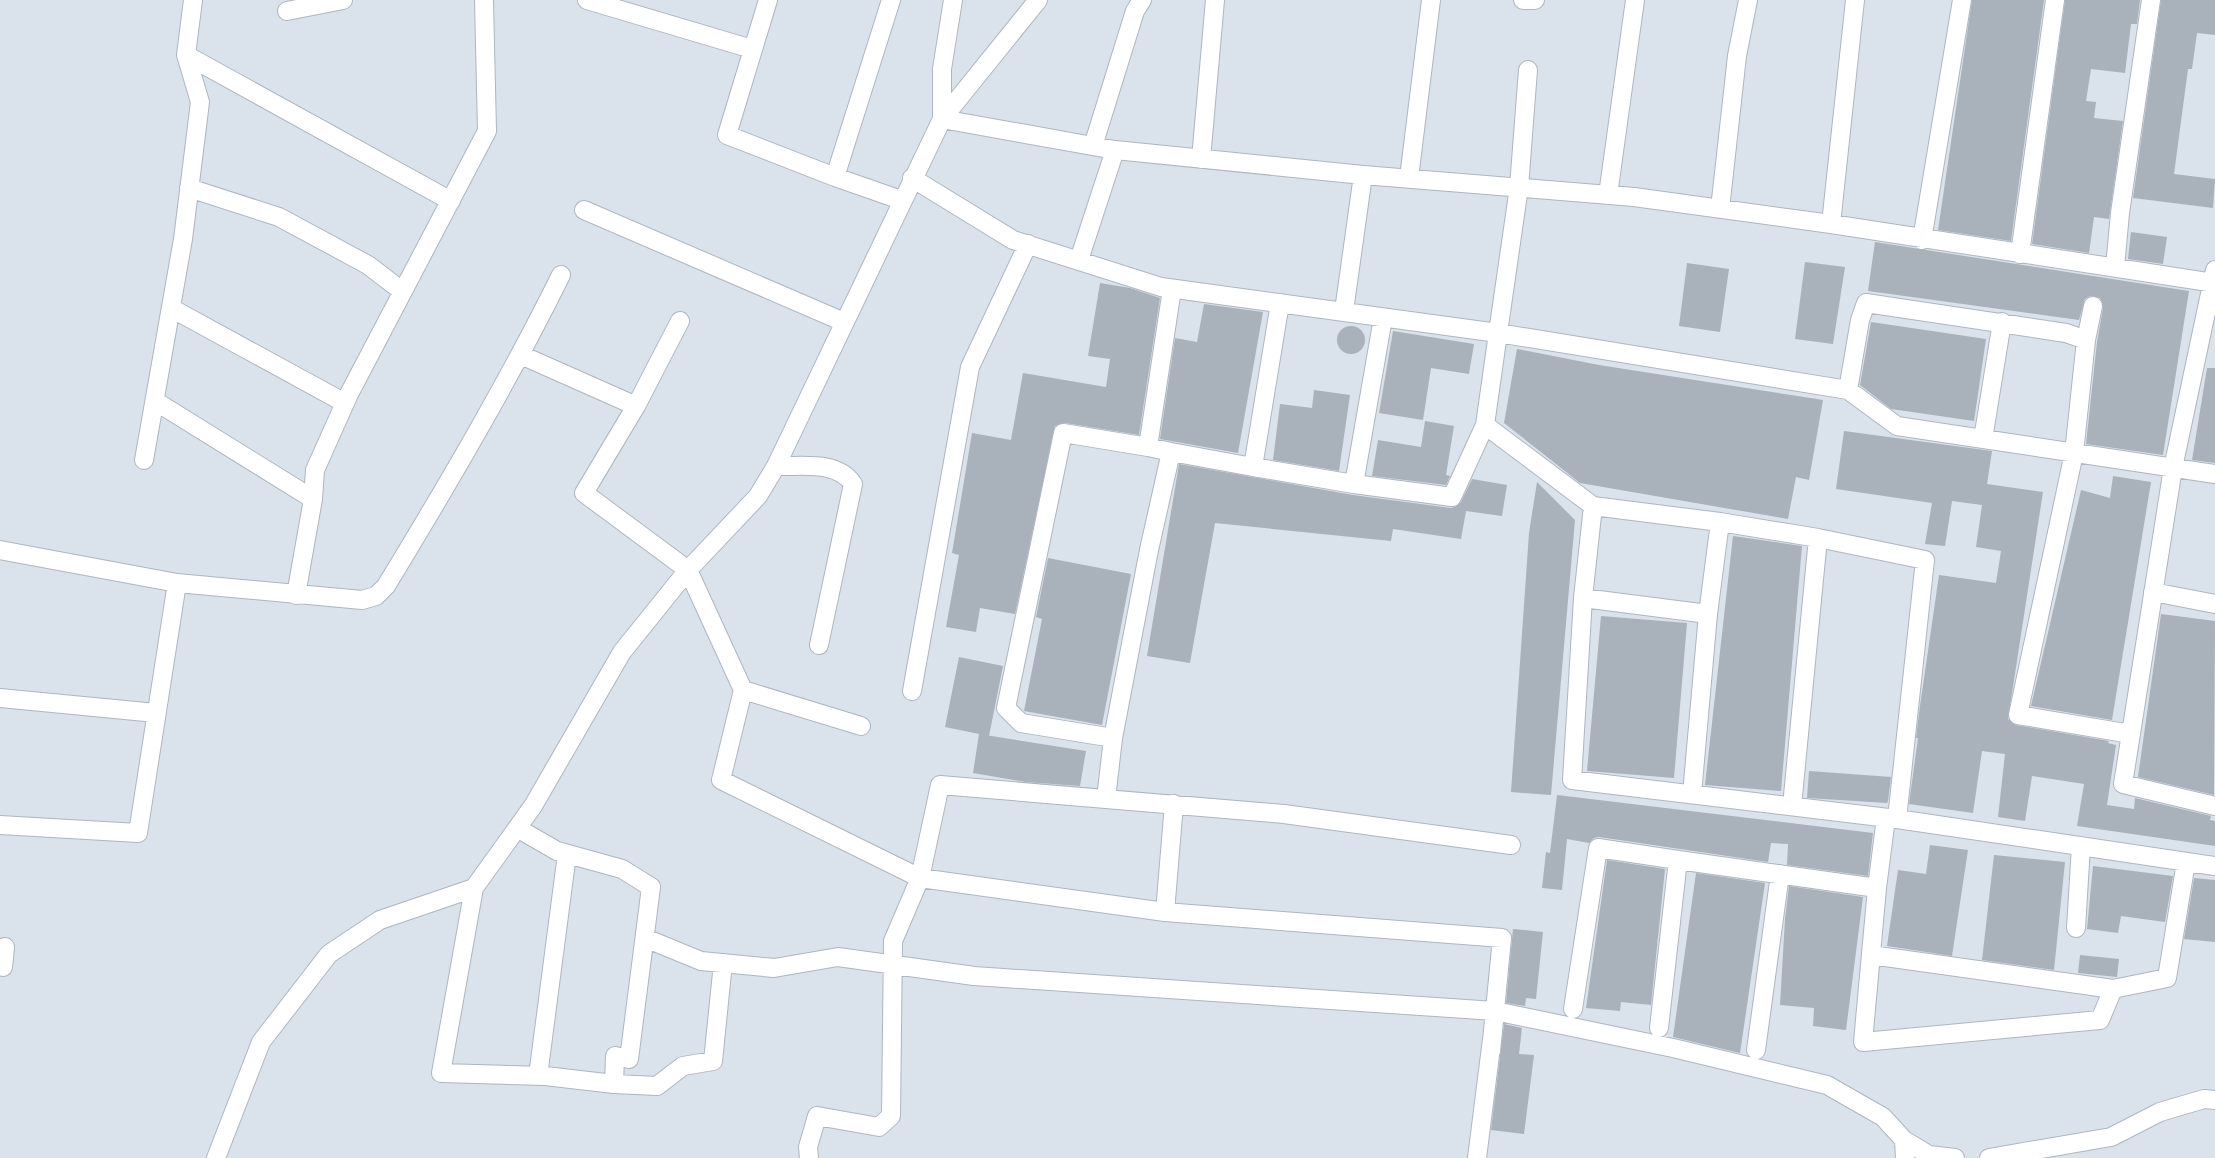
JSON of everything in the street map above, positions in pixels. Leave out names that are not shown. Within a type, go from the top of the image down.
[{"type":"street","points":[[144,460],[171,308],[200,102],[186,55],[193,0]]},
{"type":"street","points":[[287,11],[343,0]]},
{"type":"street","points":[[296,595],[313,499],[316,470],[345,403],[487,131],[484,0]]},
{"type":"street","points":[[587,0],[752,49]]},
{"type":"street","points":[[768,0],[727,135],[835,177],[901,200]]},
{"type":"street","points":[[835,177],[891,0]]},
{"type":"street","points":[[942,118],[942,69],[953,0]]},
{"type":"street","points":[[723,963],[713,1061],[683,1066],[657,1086],[614,1084],[538,1076],[441,1073],[474,888],[533,806],[622,652],[688,570],[758,496],[776,466],[901,200],[942,118],[1038,0]]},
{"type":"street","points":[[1092,146],[1135,11],[1142,0]]},
{"type":"street","points":[[1201,159],[1215,0]]},
{"type":"street","points":[[1409,178],[1431,0]]},
{"type":"street","points":[[1523,0],[1535,0]]},
{"type":"street","points":[[1608,195],[1635,0]]},
{"type":"street","points":[[1720,209],[1737,56],[1748,0]]},
{"type":"street","points":[[1831,224],[1855,0]]},
{"type":"street","points":[[1922,240],[1962,0]]},
{"type":"street","points":[[2020,254],[2055,0]]},
{"type":"street","points":[[2115,267],[2120,213],[2151,0]]},
{"type":"street","points":[[186,55],[451,201]]},
{"type":"street","points":[[1113,738],[1020,723],[1006,708],[1063,432],[1354,484],[1452,497],[1484,425],[1519,187],[1528,70]]},
{"type":"street","points":[[942,118],[1115,150],[1608,195],[1831,224],[1922,240],[2214,279],[2173,468],[2122,784],[2215,806]]},
{"type":"street","points":[[1079,260],[1115,150]]},
{"type":"street","points":[[1344,311],[1364,174]]},
{"type":"street","points":[[912,178],[1013,240],[1172,289],[1498,333],[1848,390],[1897,426],[2215,474]]},
{"type":"street","points":[[189,188],[280,217],[368,265],[402,291]]},
{"type":"street","points":[[584,210],[844,322]]},
{"type":"street","points":[[912,691],[970,367],[1028,244]]},
{"type":"street","points":[[0,550],[177,583],[362,600],[376,596],[381,591],[463,459],[521,355],[561,275]]},
{"type":"street","points":[[1148,447],[1172,289]]},
{"type":"street","points":[[1848,390],[1860,320],[1866,302],[2066,333],[2086,340]]},
{"type":"street","points":[[1253,467],[1280,303]]},
{"type":"street","points":[[2092,306],[2086,340],[2074,453],[2018,715],[2130,734]]},
{"type":"street","points":[[171,308],[345,403]]},
{"type":"street","points":[[1354,484],[1384,318]]},
{"type":"street","points":[[680,322],[636,406],[584,492],[688,570],[743,690],[721,780],[920,878],[1165,912],[1502,938],[1477,1158]]},
{"type":"street","points":[[1983,439],[2002,322]]},
{"type":"street","points":[[521,355],[636,406]]},
{"type":"street","points":[[155,401],[313,499]]},
{"type":"street","points":[[1484,425],[1593,506],[1720,522],[1818,538],[1925,560],[1892,818],[1877,888],[1863,1042],[2100,1020],[2113,989]]},
{"type":"street","points":[[1106,798],[1113,738],[1149,550],[1172,452]]},
{"type":"street","points":[[776,466],[832,467],[847,475],[853,484],[819,645]]},
{"type":"street","points":[[1593,506],[1583,598],[1572,780],[1892,818],[2215,866]]},
{"type":"street","points":[[1692,794],[1708,614],[1720,522]]},
{"type":"street","points":[[1792,806],[1818,538]]},
{"type":"street","points":[[0,825],[138,833],[177,583]]},
{"type":"street","points":[[2153,592],[2215,604]]},
{"type":"street","points":[[1583,598],[1708,614]]},
{"type":"street","points":[[743,690],[861,726]]},
{"type":"street","points":[[0,698],[156,713]]},
{"type":"street","points":[[809,1158],[808,1147],[817,1116],[878,1127],[891,1116],[893,941],[920,878],[940,785],[1284,814],[1511,845]]},
{"type":"street","points":[[1165,912],[1174,804]]},
{"type":"street","points":[[517,828],[557,851],[622,869],[651,887],[629,1059],[615,1056],[614,1084]]},
{"type":"street","points":[[2076,928],[2081,846]]},
{"type":"street","points":[[1573,1009],[1598,848],[1877,888]]},
{"type":"street","points":[[538,1076],[567,854]]},
{"type":"street","points":[[1659,1028],[1678,860]]},
{"type":"street","points":[[1871,956],[2113,989],[2167,978],[2186,862]]},
{"type":"street","points":[[1756,1050],[1780,874]]},
{"type":"street","points":[[218,1158],[262,1042],[329,954],[380,920],[474,888]]},
{"type":"street","points":[[644,938],[701,961],[774,968],[838,958],[974,976],[1495,1011],[1672,1048],[1827,1085],[1883,1117],[1904,1140],[1929,1155],[1955,1158]]},
{"type":"street","points":[[0,966],[3,967],[5,947]]},
{"type":"street","points":[[1989,1158],[2111,1137],[2160,1112],[2204,1099],[2215,1100]]},
{"type":"street","points":[[1904,1140],[1905,1158]]},
{"type":"building","points":[[1972,0],[2044,0],[2011,241],[1938,230]]},
{"type":"building","points":[[2065,0],[2140,0],[2137,24],[2131,24],[2125,73],[2091,69],[2086,101],[2096,102],[2094,118],[2123,121],[2109,219],[2094,217],[2089,253],[2032,244]]},
{"type":"building","points":[[2161,0],[2215,0],[2215,35],[2197,33],[2192,69],[2188,69],[2174,174],[2215,179],[2213,208],[2133,198]]},
{"type":"building","points":[[2131,232],[2167,237],[2163,264],[2128,259]]},
{"type":"building","points":[[1875,242],[2189,291],[2163,455],[2086,444],[2097,342],[2103,308],[2100,298],[2090,296],[2085,299],[2079,320],[1868,291]]},
{"type":"building","points":[[1805,262],[1845,267],[1833,344],[1795,339]]},
{"type":"building","points":[[1687,263],[1729,269],[1720,332],[1679,326]]},
{"type":"building","points":[[1100,283],[1130,288],[1160,298],[1139,435],[1065,423],[1055,426],[1015,614],[980,608],[976,632],[946,627],[959,555],[952,553],[972,433],[1011,440],[1023,373],[1106,387],[1110,359],[1088,356]]},
{"type":"building","points":[[1204,304],[1263,312],[1238,453],[1160,439],[1175,338],[1197,342]]},
{"type":"building","points":[[1871,322],[1986,339],[1974,421],[1891,409],[1860,385]]},
{"type":"building","points":[[1351,326],[1361,330],[1365,340],[1361,350],[1351,354],[1341,350],[1337,340],[1341,330]]},
{"type":"building","points":[[1393,331],[1474,344],[1469,374],[1431,368],[1423,420],[1379,413]]},
{"type":"building","points":[[1517,349],[1599,365],[1823,400],[1809,480],[1796,477],[1788,519],[1580,483],[1504,423]]},
{"type":"building","points":[[2207,368],[2215,368],[2215,463],[2192,460]]},
{"type":"building","points":[[1314,390],[1350,395],[1339,471],[1273,460],[1280,404],[1312,408]]},
{"type":"building","points":[[1425,421],[1454,426],[1446,475],[1450,476],[1446,485],[1372,476],[1378,440],[1421,447]]},
{"type":"building","points":[[1844,431],[1992,451],[1987,484],[2043,492],[2008,719],[2016,725],[2109,741],[2108,743],[2116,745],[2107,805],[2134,809],[2135,798],[2211,816],[2210,820],[2215,821],[2215,846],[2077,826],[2084,784],[2032,776],[2025,821],[1998,817],[2005,754],[1982,751],[1973,813],[1909,804],[1918,738],[1916,738],[1920,706],[1939,575],[1996,583],[2001,551],[1976,547],[1982,505],[1952,501],[1945,546],[1925,544],[1932,503],[1836,489]]},
{"type":"building","points":[[1179,464],[1353,495],[1451,508],[1461,502],[1472,479],[1507,485],[1502,516],[1466,511],[1461,539],[1393,529],[1391,541],[1215,523],[1190,663],[1147,656]]},
{"type":"building","points":[[2113,476],[2151,482],[2112,720],[2031,706],[2081,490],[2110,498]]},
{"type":"building","points":[[1537,482],[1575,520],[1551,795],[1511,792],[1529,533]]},
{"type":"building","points":[[1733,536],[1802,546],[1781,791],[1705,785]]},
{"type":"building","points":[[1048,558],[1131,574],[1102,725],[1024,711],[1042,619],[1036,617]]},
{"type":"building","points":[[2161,614],[2215,621],[2214,795],[2138,777]]},
{"type":"building","points":[[1601,616],[1687,623],[1674,778],[1587,771]]},
{"type":"building","points":[[959,657],[1003,666],[989,736],[945,727]]},
{"type":"building","points":[[979,734],[1086,751],[1080,786],[1026,782],[973,773]]},
{"type":"building","points":[[1809,771],[1891,777],[1888,801],[1887,803],[1807,798]]},
{"type":"building","points":[[1557,795],[1873,833],[1868,876],[1787,865],[1788,844],[1771,843],[1768,862],[1599,837],[1594,838],[1589,843],[1567,839],[1562,890],[1542,888],[1546,852],[1550,853]]},
{"type":"building","points":[[1930,845],[1968,850],[1952,956],[1887,946],[1898,870],[1926,874]]},
{"type":"building","points":[[1994,855],[2065,862],[2054,970],[1982,960]]},
{"type":"building","points":[[1607,860],[1665,869],[1651,1005],[1621,1002],[1620,1011],[1586,1008]]},
{"type":"building","points":[[2093,866],[2173,876],[2165,922],[2121,916],[2118,933],[2087,929]]},
{"type":"building","points":[[1696,873],[1765,883],[1740,1053],[1673,1037]]},
{"type":"building","points":[[2194,878],[2215,880],[2215,942],[2184,939]]},
{"type":"building","points":[[1789,886],[1863,897],[1846,1030],[1813,1026],[1814,1008],[1780,1005]]},
{"type":"building","points":[[1513,929],[1543,932],[1536,999],[1526,998],[1525,1006],[1506,1003]]},
{"type":"building","points":[[2080,955],[2119,959],[2117,977],[2078,973]]},
{"type":"building","points":[[1504,1024],[1522,1028],[1519,1054],[1534,1055],[1524,1134],[1491,1130]]}]
